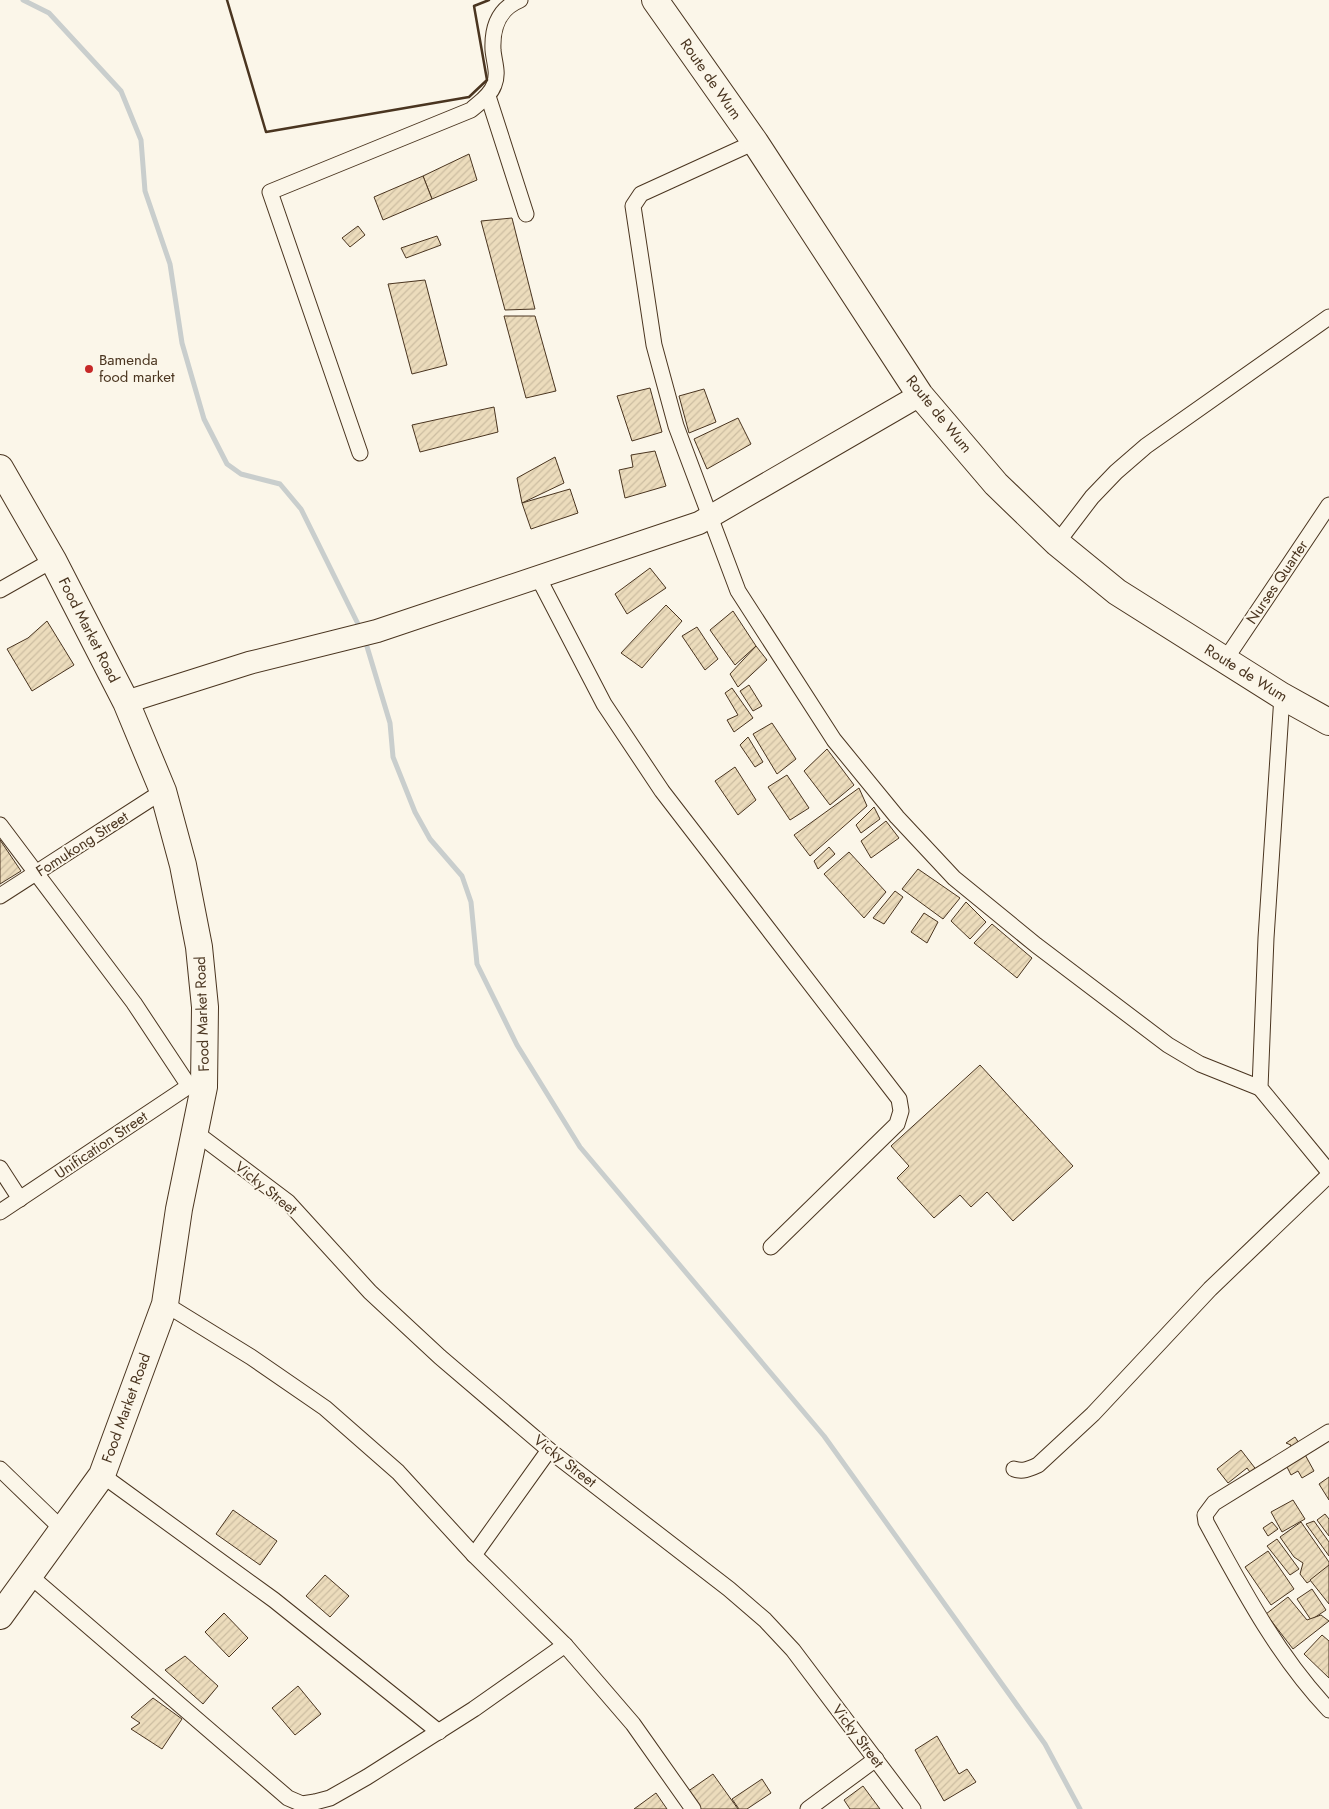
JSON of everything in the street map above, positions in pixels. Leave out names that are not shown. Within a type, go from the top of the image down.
[{"type":"highway","name":"Route de Wum","points":[[656,0],[755,142],[920,395],[996,484],[1057,543],[1117,592],[1282,696],[1329,722]]},
{"type":"highway","name":"Food Market Road","points":[[0,468],[53,560],[126,702],[163,791],[183,865],[199,947],[205,1007],[196,1087],[195,1132],[179,1209],[165,1304],[102,1475],[0,1616]]},
{"type":"main road","points":[[126,702],[249,663],[377,631],[699,523],[920,395]]},
{"type":"street","points":[[360,453],[270,192],[471,110],[488,96],[495,84],[497,74],[493,50],[495,23],[511,4],[520,0]]},
{"type":"street","points":[[488,96],[526,214]]},
{"type":"street","points":[[755,142],[641,194],[633,206],[654,345],[676,426],[738,591],[834,740],[897,817],[954,878],[1036,945],[1168,1045],[1200,1064],[1260,1088],[1329,1174],[1210,1289],[1093,1414],[1038,1465],[1029,1470],[1020,1471],[1014,1469]]},
{"type":"street","points":[[1057,543],[1092,497],[1116,472],[1146,446],[1329,317]]},
{"type":"street","name":"Nurses Quarter","points":[[1225,660],[1329,505]]},
{"type":"street","points":[[0,590],[53,560]]},
{"type":"street","points":[[538,577],[604,704],[662,791],[899,1099],[901,1111],[897,1124],[771,1247]]},
{"type":"street","points":[[1260,1088],[1267,918],[1282,696]]},
{"type":"street","name":"Fomukong Street","points":[[0,896],[163,791]]},
{"type":"street","points":[[0,825],[196,1087]]},
{"type":"street","name":"Unification Street","points":[[0,1212],[196,1087]]},
{"type":"street","name":"Vicky Street","points":[[195,1132],[288,1202],[370,1292],[440,1356],[549,1450],[729,1589],[765,1620],[793,1650],[913,1809]]},
{"type":"street","points":[[0,1168],[20,1199]]},
{"type":"street","points":[[165,1304],[251,1357],[351,1429],[398,1472],[474,1554],[564,1645],[633,1724],[693,1809]]},
{"type":"street","points":[[1329,1432],[1214,1503],[1205,1515],[1206,1522],[1257,1614],[1304,1684],[1329,1710]]},
{"type":"street","points":[[474,1554],[549,1450]]},
{"type":"street","points":[[0,1469],[62,1529]]},
{"type":"street","points":[[102,1475],[274,1600],[439,1732]]},
{"type":"street","points":[[29,1575],[288,1798],[302,1804],[330,1798],[439,1732],[564,1645]]},
{"type":"street","points":[[808,1809],[876,1759]]},
{"type":"building","points":[[469,154],[477,180],[432,199],[423,176]]},
{"type":"building","points":[[423,176],[432,199],[383,220],[374,197]]},
{"type":"building","points":[[512,218],[535,309],[505,310],[481,221]]},
{"type":"building","points":[[358,226],[365,235],[350,247],[342,238]]},
{"type":"building","points":[[437,236],[441,245],[406,258],[401,248]]},
{"type":"building","points":[[425,280],[447,365],[412,374],[388,284]]},
{"type":"building","points":[[504,316],[535,316],[556,391],[526,398]]},
{"type":"building","points":[[650,388],[662,432],[632,441],[617,396]]},
{"type":"building","points":[[704,389],[716,422],[689,433],[679,396]]},
{"type":"building","points":[[494,407],[498,432],[420,452],[412,425]]},
{"type":"building","points":[[738,418],[751,444],[707,469],[694,439]]},
{"type":"building","points":[[655,451],[666,486],[625,498],[619,470],[633,467],[631,455]]},
{"type":"building","points":[[555,457],[564,483],[522,503],[517,478]]},
{"type":"building","points":[[570,489],[578,513],[531,529],[522,503]]},
{"type":"building","points":[[650,568],[666,588],[627,614],[615,594]]},
{"type":"building","points":[[666,605],[682,621],[642,668],[621,653]]},
{"type":"building","points":[[733,611],[756,646],[735,665],[710,630]]},
{"type":"building","points":[[47,621],[74,665],[32,691],[7,649],[28,638]]},
{"type":"building","points":[[697,627],[718,659],[705,670],[682,636]]},
{"type":"building","points":[[756,646],[767,660],[738,687],[730,674]]},
{"type":"building","points":[[749,685],[762,706],[753,711],[740,691]]},
{"type":"building","points":[[732,688],[753,718],[734,732],[727,720],[738,715],[725,693]]},
{"type":"building","points":[[772,723],[796,759],[777,774],[753,734]]},
{"type":"building","points":[[748,737],[763,762],[755,767],[740,745]]},
{"type":"building","points":[[827,749],[854,785],[830,805],[804,771]]},
{"type":"building","points":[[735,767],[756,800],[738,815],[715,781]]},
{"type":"building","points":[[787,775],[809,808],[790,820],[768,787]]},
{"type":"building","points":[[859,788],[867,806],[810,856],[794,835]]},
{"type":"building","points":[[874,807],[880,819],[861,833],[856,825]]},
{"type":"building","points":[[886,821],[899,838],[871,858],[861,841]]},
{"type":"building","points":[[0,840],[21,871],[0,884]]},
{"type":"building","points":[[829,847],[835,854],[818,869],[814,861]]},
{"type":"building","points":[[849,852],[886,892],[864,918],[824,874]]},
{"type":"building","points":[[918,869],[960,898],[943,919],[902,889]]},
{"type":"building","points":[[895,891],[903,897],[884,924],[873,918]]},
{"type":"building","points":[[966,902],[986,922],[970,939],[951,921]]},
{"type":"building","points":[[924,913],[938,922],[927,943],[911,932]]},
{"type":"building","points":[[992,924],[1032,958],[1017,978],[974,943]]},
{"type":"building","points":[[980,1065],[1073,1166],[1013,1221],[987,1192],[971,1207],[960,1195],[934,1218],[897,1178],[909,1166],[891,1146]]},
{"type":"building","points":[[1295,1437],[1301,1446],[1288,1451],[1291,1445],[1286,1443]]},
{"type":"building","points":[[1241,1450],[1258,1472],[1253,1476],[1247,1468],[1228,1483],[1217,1469]]},
{"type":"building","points":[[1303,1451],[1314,1471],[1302,1478],[1298,1471],[1291,1475],[1285,1463]]},
{"type":"building","points":[[1329,1477],[1329,1500],[1319,1484]]},
{"type":"building","points":[[1293,1500],[1305,1519],[1282,1532],[1271,1512]]},
{"type":"building","points":[[233,1510],[277,1541],[260,1565],[216,1534]]},
{"type":"building","points":[[1325,1514],[1329,1519],[1329,1536],[1317,1520]]},
{"type":"building","points":[[1314,1521],[1329,1542],[1329,1556],[1306,1524]]},
{"type":"building","points":[[1272,1522],[1278,1529],[1268,1536],[1263,1528]]},
{"type":"building","points":[[1301,1522],[1329,1562],[1329,1568],[1307,1583],[1300,1574],[1303,1563],[1294,1557],[1280,1537]]},
{"type":"building","points":[[1277,1539],[1299,1569],[1290,1575],[1267,1546]]},
{"type":"building","points":[[1268,1551],[1294,1589],[1271,1605],[1245,1567]]},
{"type":"building","points":[[1329,1565],[1329,1604],[1310,1580]]},
{"type":"building","points":[[325,1575],[349,1596],[330,1617],[306,1596]]},
{"type":"building","points":[[1312,1589],[1326,1610],[1311,1620],[1297,1599]]},
{"type":"building","points":[[1288,1597],[1307,1620],[1321,1615],[1329,1621],[1293,1649],[1266,1614]]},
{"type":"building","points":[[224,1613],[248,1638],[229,1657],[205,1632]]},
{"type":"building","points":[[1322,1635],[1329,1641],[1329,1678],[1304,1654]]},
{"type":"building","points":[[185,1656],[218,1686],[203,1704],[165,1670]]},
{"type":"building","points":[[298,1686],[321,1714],[295,1735],[272,1708]]},
{"type":"building","points":[[153,1698],[182,1719],[162,1749],[131,1729],[140,1723],[131,1717]]},
{"type":"building","points":[[937,1736],[959,1774],[967,1769],[976,1782],[944,1801],[915,1750]]},
{"type":"building","points":[[713,1774],[738,1809],[699,1809],[687,1792]]},
{"type":"building","points":[[762,1779],[771,1793],[747,1809],[739,1809],[732,1799]]},
{"type":"building","points":[[863,1786],[880,1809],[850,1809],[844,1800]]},
{"type":"building","points":[[656,1793],[667,1809],[634,1809]]},
{"type":"waterway","points":[[23,0],[49,13],[121,91],[141,140],[145,191],[170,264],[182,343],[204,419],[227,464],[241,474],[280,484],[301,509],[361,630]]},
{"type":"waterway","points":[[365,640],[390,723],[393,757],[415,812],[430,839],[462,876],[471,902],[477,964],[517,1045],[580,1147],[824,1436],[1045,1744],[1080,1809]]},
{"type":"wall","points":[[227,0],[266,132],[469,97],[487,80],[474,6],[489,0]]},
{"type":"place","name":"Bamenda food market","points":[[89,369]]}]
